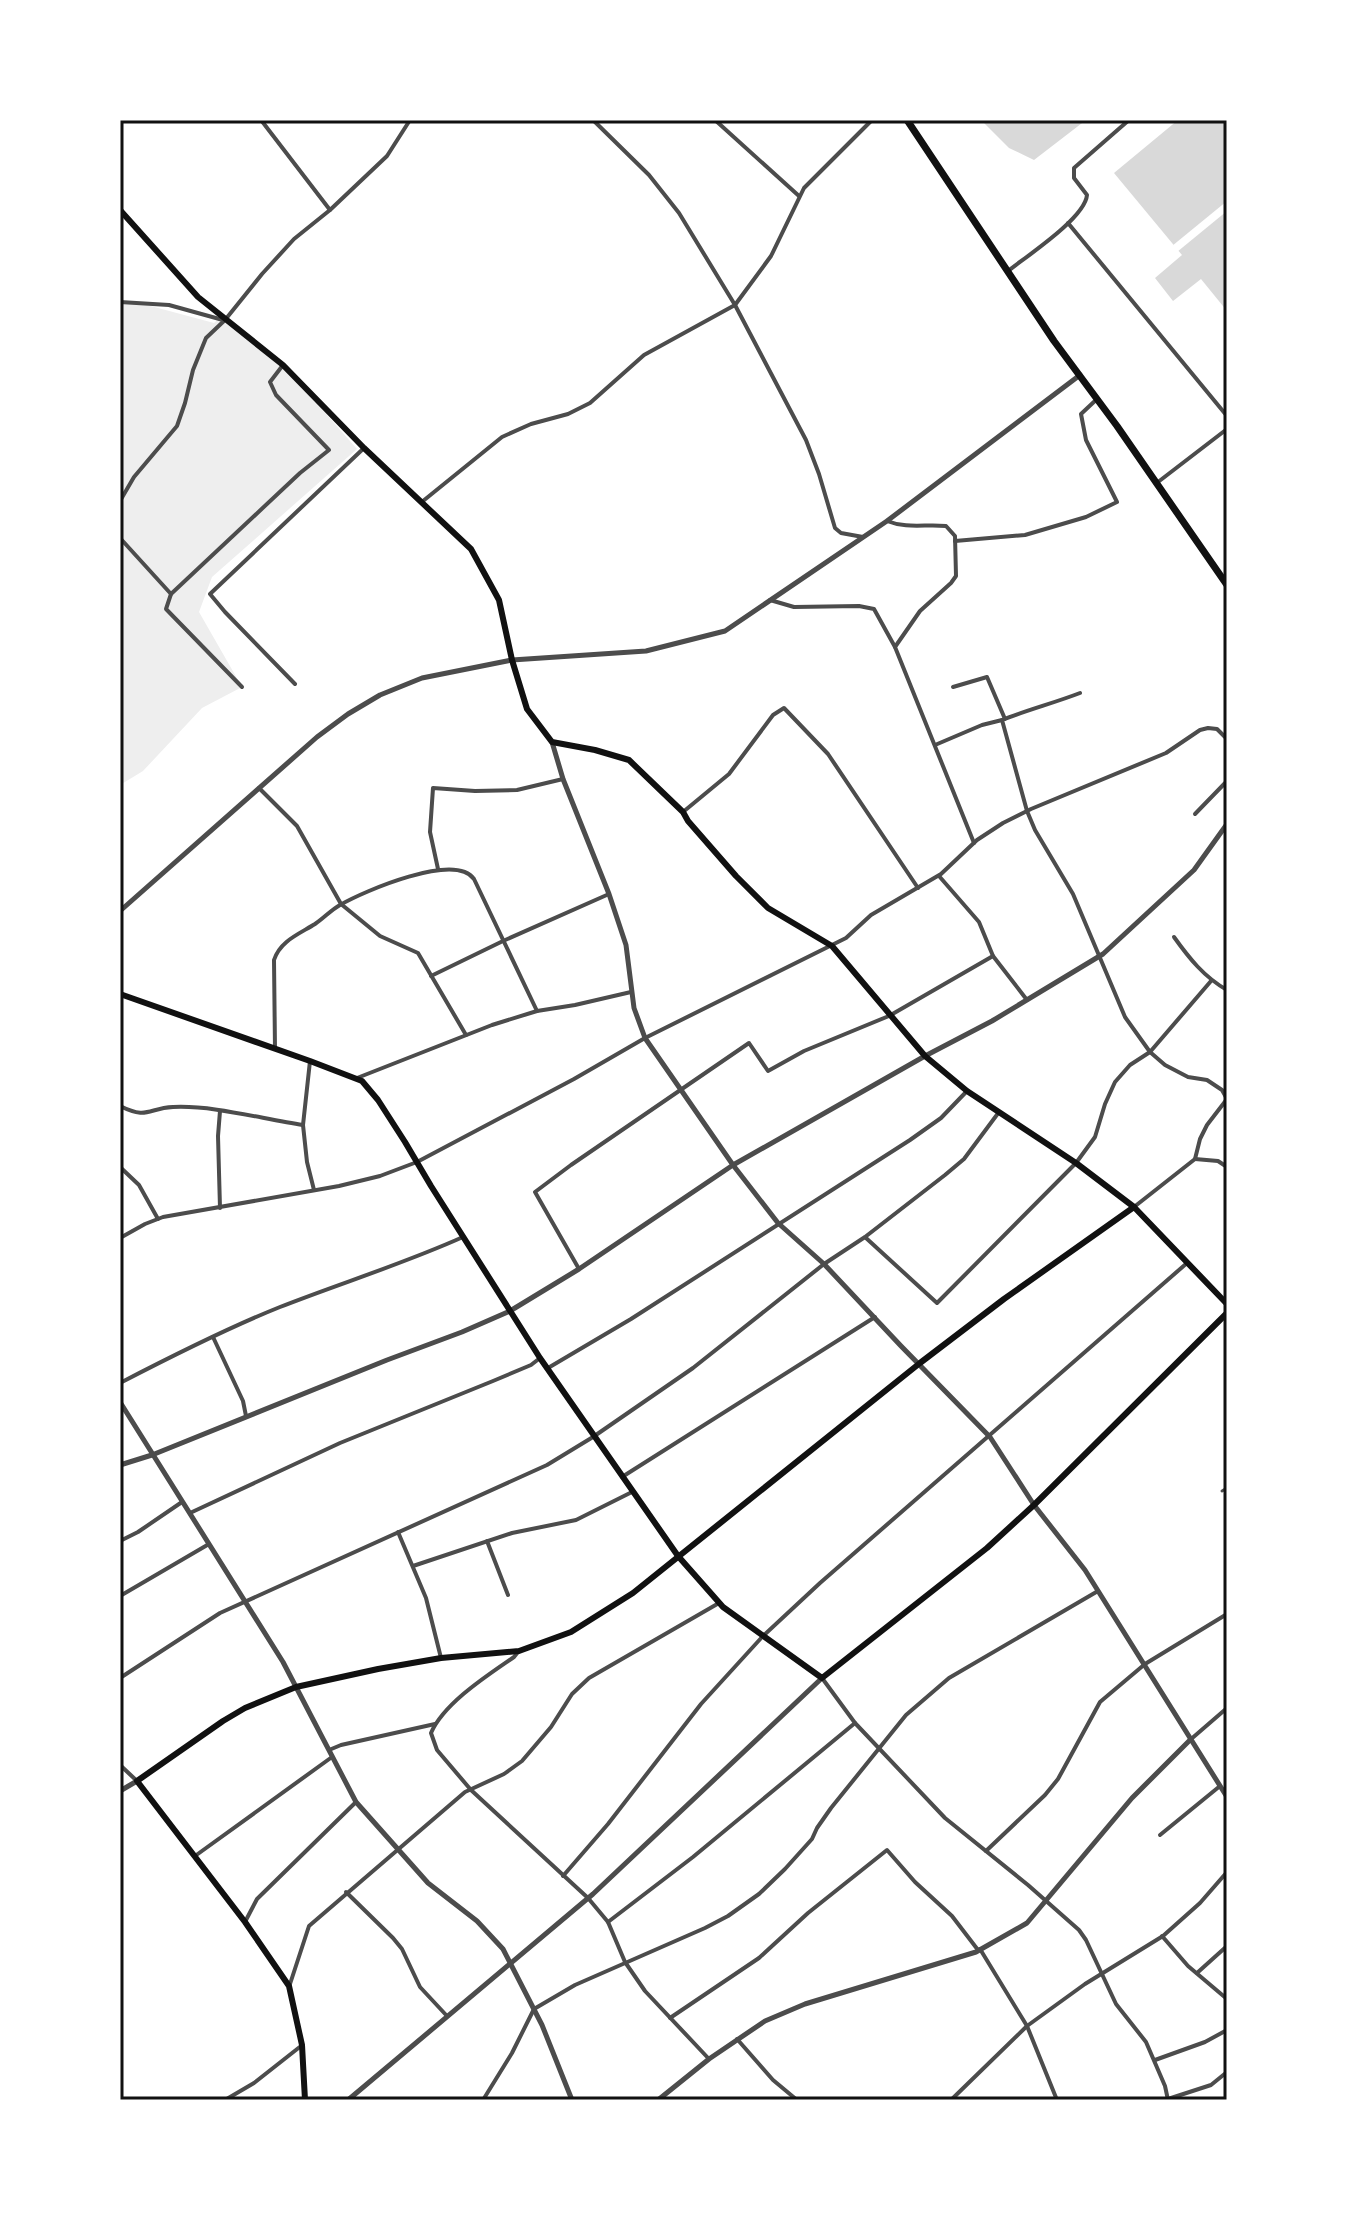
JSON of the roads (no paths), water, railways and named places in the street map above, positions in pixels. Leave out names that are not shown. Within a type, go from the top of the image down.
[{"type":"highway","points":[[907,120],[1008,271],[1227,585]]},
{"type":"main road","points":[[120,210],[198,297],[283,365],[364,448],[471,549],[499,600],[527,709],[552,742],[629,760],[683,812],[726,865],[768,908],[832,946],[925,1056],[967,1091],[1076,1163],[1134,1207],[1227,1304]]},
{"type":"main road","points":[[120,994],[362,1081],[378,1100],[540,1358],[678,1556],[719,1603],[822,1678],[987,1548],[1227,1313]]},
{"type":"main road","points":[[305,2100],[302,2045],[289,1986],[245,1922],[137,1781],[223,1721],[245,1708],[296,1687],[441,1658],[519,1651],[571,1632],[633,1593],[920,1363],[1134,1207]]},
{"type":"street","points":[[261,120],[330,210]]},
{"type":"street","points":[[120,501],[134,477],[177,426],[206,338],[294,239],[387,156],[410,120]]},
{"type":"street","points":[[593,120],[649,175],[679,213],[735,305],[806,440],[835,528],[841,533],[864,537]]},
{"type":"street","points":[[715,120],[799,196]]},
{"type":"street","points":[[423,501],[502,437],[590,403],[644,355],[735,305],[771,256],[804,188],[872,120]]},
{"type":"street","points":[[1008,271],[1068,223],[1085,204],[1087,195],[1074,178],[1074,168],[1129,120]]},
{"type":"street","points":[[1068,223],[1227,416]]},
{"type":"street","points":[[120,302],[169,305],[225,320]]},
{"type":"street","points":[[242,687],[166,609],[171,594],[329,450],[276,395],[270,382],[283,365]]},
{"type":"street","points":[[120,911],[317,737],[380,695],[422,678],[512,660],[646,651],[725,631],[887,521],[1080,375]]},
{"type":"street","points":[[955,541],[1025,535],[1086,517],[1117,502],[1086,440],[1081,414],[1097,399]]},
{"type":"street","points":[[1156,484],[1227,429]]},
{"type":"street","points":[[295,684],[210,594],[364,448]]},
{"type":"street","points":[[887,521],[902,528],[946,526],[955,536],[956,576],[920,611],[895,647]]},
{"type":"street","points":[[120,538],[171,594]]},
{"type":"street","points":[[770,600],[794,607],[859,606],[874,609],[895,647],[974,843]]},
{"type":"street","points":[[953,687],[987,677],[1003,720],[1027,811],[1073,894],[1125,1017],[1150,1052],[1165,1065],[1188,1077],[1207,1080],[1222,1090],[1227,1099],[1207,1125],[1195,1159],[1134,1207]]},
{"type":"street","points":[[935,745],[982,725],[1080,693]]},
{"type":"street","points":[[683,812],[729,774],[773,715],[784,708],[828,754],[918,888]]},
{"type":"street","points":[[120,1238],[158,1219],[180,1213],[380,1176],[417,1162],[645,1038],[846,938],[871,915],[939,875],[974,843],[1003,823],[1157,757],[1200,730],[1217,729],[1227,739]]},
{"type":"street","points":[[552,742],[626,945],[634,1008],[645,1038],[733,1165],[778,1223],[824,1264],[990,1437],[1034,1505],[1085,1570],[1227,1797]]},
{"type":"street","points":[[438,869],[430,832],[433,788],[517,790],[563,779]]},
{"type":"street","points":[[1195,814],[1227,781]]},
{"type":"street","points":[[259,788],[297,826],[341,904],[380,936],[418,953],[466,1035]]},
{"type":"street","points":[[120,1465],[152,1455],[510,1311],[579,1269],[733,1165],[1100,956],[1194,870],[1227,824]]},
{"type":"street","points":[[275,1049],[274,960],[277,951],[341,904],[382,886],[438,869],[471,873],[537,1011]]},
{"type":"street","points":[[939,875],[979,922],[993,956],[1027,1000]]},
{"type":"street","points":[[431,976],[609,894]]},
{"type":"street","points":[[1174,937],[1211,981],[1227,990]]},
{"type":"street","points":[[579,1269],[535,1192],[749,1043],[768,1071],[804,1051],[889,1016],[993,956]]},
{"type":"street","points":[[865,1237],[937,1303],[1076,1163],[1095,1137],[1115,1082],[1130,1065],[1150,1052],[1211,981]]},
{"type":"street","points":[[355,1079],[537,1011],[631,992]]},
{"type":"street","points":[[310,1061],[303,1125],[314,1190]]},
{"type":"street","points":[[548,1368],[631,1319],[910,1140],[941,1118],[967,1091]]},
{"type":"street","points":[[120,1106],[145,1114],[172,1107],[196,1107],[303,1125]]},
{"type":"street","points":[[220,1111],[220,1208]]},
{"type":"street","points":[[120,1678],[203,1624],[244,1602],[547,1465],[593,1437],[693,1368],[964,1159],[999,1112]]},
{"type":"street","points":[[1195,1159],[1218,1161],[1227,1167]]},
{"type":"street","points":[[120,1167],[139,1185],[158,1219]]},
{"type":"street","points":[[120,1383],[279,1308],[463,1237]]},
{"type":"street","points":[[563,1876],[608,1824],[701,1704],[763,1636],[1188,1262]]},
{"type":"street","points":[[622,1477],[875,1317]]},
{"type":"street","points":[[213,1337],[243,1401],[246,1416]]},
{"type":"street","points":[[190,1513],[340,1443],[531,1365],[540,1358]]},
{"type":"street","points":[[120,1402],[283,1662],[356,1802],[428,1883],[483,1927],[503,1949],[553,2050],[572,2100]]},
{"type":"street","points":[[1222,1491],[1227,1488]]},
{"type":"street","points":[[413,1566],[512,1533],[576,1520],[632,1492]]},
{"type":"street","points":[[120,1541],[182,1502]]},
{"type":"street","points":[[398,1532],[426,1598],[441,1658]]},
{"type":"street","points":[[487,1541],[508,1595]]},
{"type":"street","points":[[120,1596],[209,1544]]},
{"type":"street","points":[[483,2100],[534,2009],[575,1985],[705,1928],[759,1894],[812,1839],[824,1818],[906,1715],[949,1678],[1098,1591]]},
{"type":"street","points":[[289,1986],[309,1926],[346,1892],[465,1792],[504,1774],[522,1761],[551,1727],[572,1694],[589,1678],[719,1603]]},
{"type":"street","points":[[986,1851],[1058,1779],[1100,1702],[1145,1664],[1227,1614]]},
{"type":"street","points":[[519,1651],[457,1701],[435,1724],[431,1733],[437,1750],[471,1790],[588,1898],[608,1922],[625,1962],[645,1991],[709,2059]]},
{"type":"street","points":[[348,2100],[588,1898],[822,1678],[855,1723],[945,1818],[1079,1930],[1116,2004],[1146,2042],[1168,2100]]},
{"type":"street","points":[[658,2100],[709,2059],[765,2021],[805,2004],[979,1949],[1027,1923],[1132,1798],[1227,1708]]},
{"type":"street","points":[[608,1922],[693,1857],[855,1723]]},
{"type":"street","points":[[329,1750],[435,1724]]},
{"type":"street","points":[[195,1856],[332,1757]]},
{"type":"street","points":[[120,1765],[137,1781],[120,1791]]},
{"type":"street","points":[[1160,1835],[1220,1786]]},
{"type":"street","points":[[245,1922],[257,1899],[356,1802]]},
{"type":"street","points":[[670,2018],[759,1958],[808,1913],[887,1850],[915,1882],[952,1916],[979,1949],[1027,2026],[1057,2100]]},
{"type":"street","points":[[951,2100],[1050,2007],[1162,1936],[1200,1903],[1227,1872]]},
{"type":"street","points":[[346,1892],[402,1949],[420,1987],[448,2017]]},
{"type":"street","points":[[1162,1936],[1188,1966],[1227,1999]]},
{"type":"street","points":[[1197,1973],[1227,1946]]},
{"type":"street","points":[[1155,2060],[1205,2042],[1227,2030]]},
{"type":"street","points":[[737,2039],[773,2080],[797,2100]]},
{"type":"street","points":[[225,2100],[254,2083],[302,2045]]},
{"type":"street","points":[[1102,2100],[1168,2100],[1211,2085],[1227,2072]]}]
